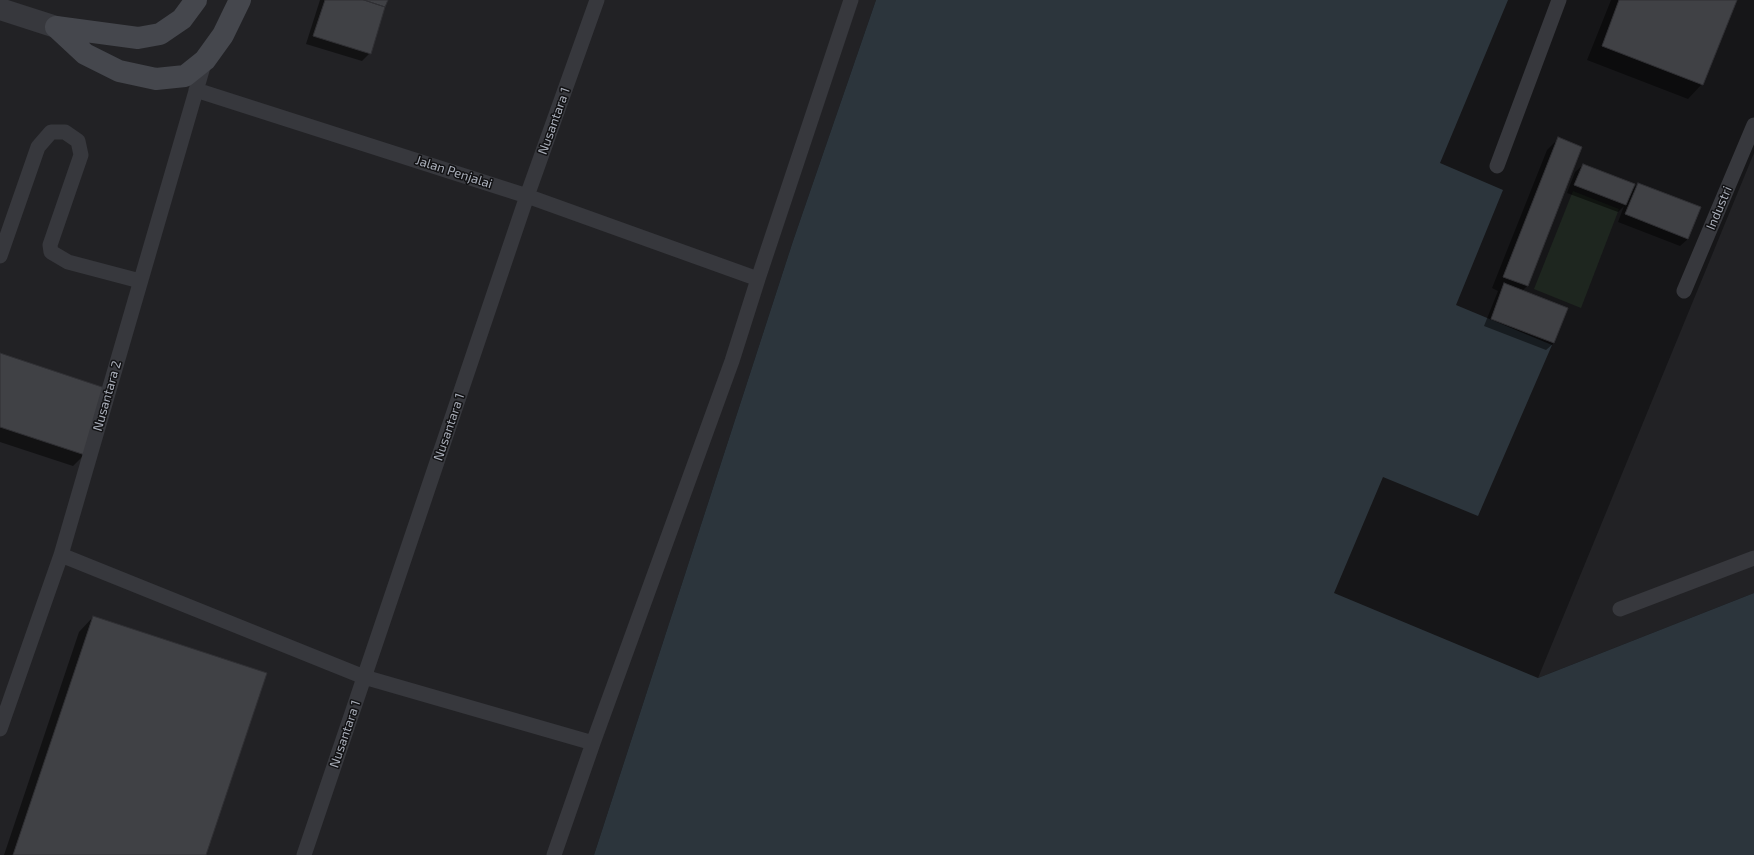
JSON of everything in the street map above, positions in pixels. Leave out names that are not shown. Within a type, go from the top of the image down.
[{"type":"street","points":[[0,9],[56,27],[138,38],[160,34],[182,19],[196,0]]},
{"type":"street","points":[[56,27],[85,54],[119,71],[156,79],[185,76],[205,60],[223,35],[240,0]]},
{"type":"lane","name":"Nusantara 1","points":[[304,855],[527,196],[597,0]]},
{"type":"lane","points":[[554,855],[732,361],[851,0]]},
{"type":"lane","points":[[1497,166],[1559,0]]},
{"type":"lane","name":"Nusantara 2","points":[[0,730],[61,555],[205,60]]},
{"type":"lane","name":"Jalan Penjalai","points":[[196,90],[527,196],[758,279]]},
{"type":"lane","name":"Industri","points":[[1684,291],[1754,125]]},
{"type":"lane","points":[[0,256],[38,147],[51,132],[65,132],[78,141],[81,155],[50,245],[51,252],[68,262],[140,281]]},
{"type":"lane","points":[[61,555],[364,677],[593,744]]},
{"type":"lane","points":[[1620,609],[1754,558]]},
{"type":"shaded area","points":[[0,0],[876,0],[793,241],[594,855],[0,855]]},
{"type":"shaded area","points":[[876,0],[1508,0],[1440,163],[1503,190],[1456,305],[1552,345],[1478,516],[1383,477],[1334,593],[1538,678],[1754,593],[1754,855],[594,855],[793,241]]},
{"type":"shaded area","points":[[1754,153],[1754,593],[1538,678]]},
{"type":"shaded area","points":[[1573,191],[1619,209],[1581,308],[1534,289]]},
{"type":"building","points":[[325,0],[364,0],[385,7],[371,54],[313,36]]},
{"type":"building","points":[[364,0],[388,0],[385,7]]},
{"type":"building","points":[[1619,0],[1737,0],[1703,85],[1602,46]]},
{"type":"building","points":[[1558,137],[1582,147],[1528,286],[1503,277]]},
{"type":"building","points":[[1583,164],[1635,184],[1626,205],[1574,185]]},
{"type":"building","points":[[1638,183],[1701,207],[1688,239],[1625,214]]},
{"type":"building","points":[[1504,283],[1568,308],[1554,343],[1491,319]]},
{"type":"building","points":[[0,353],[108,389],[85,455],[0,427]]},
{"type":"building","points":[[93,616],[267,673],[206,855],[13,855]]}]
